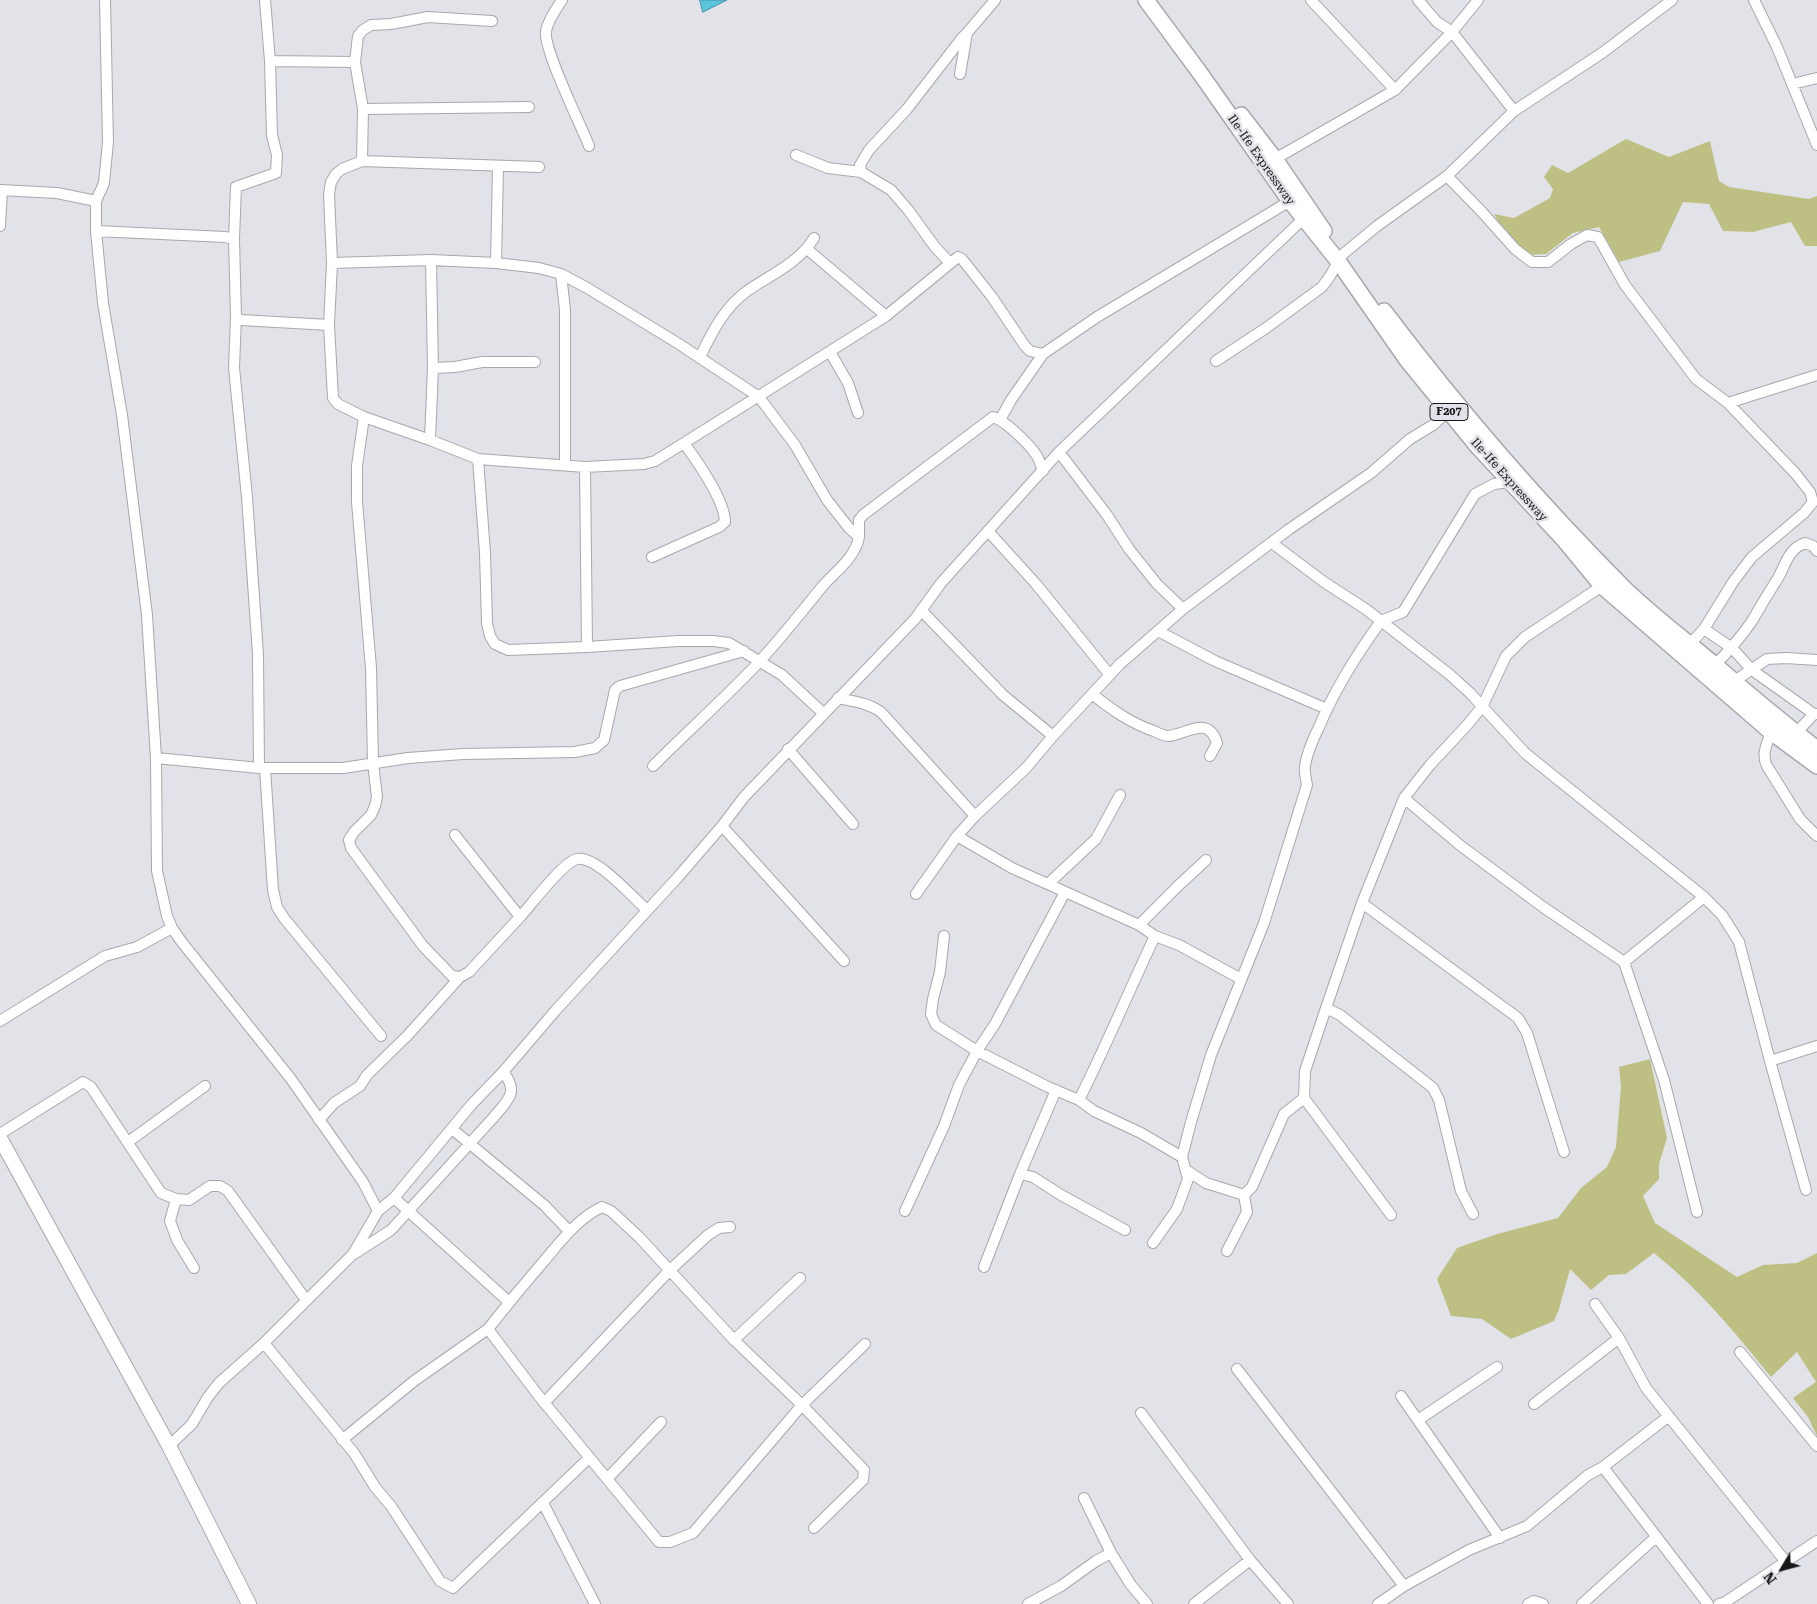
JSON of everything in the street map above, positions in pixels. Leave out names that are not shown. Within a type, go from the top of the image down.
[{"type":"main road","name":"Ile-Ife Expressway","points":[[1146,0],[1200,73],[1302,219],[1340,258],[1431,372],[1493,455],[1510,482],[1602,586],[1771,732],[1817,766]]},
{"type":"main road","name":"Ile-Ife Expressway","points":[[1158,0],[1212,76],[1275,159],[1329,238],[1340,258],[1407,360],[1448,411],[1627,590],[1733,682],[1817,749]]},
{"type":"main road","points":[[0,1136],[169,1446],[249,1604]]},
{"type":"street","points":[[110,0],[105,0],[108,142],[104,183],[96,201],[96,231],[103,302],[122,415],[147,615],[156,758],[157,871],[167,916],[172,928],[291,1079],[363,1182],[378,1211]]},
{"type":"street","points":[[265,0],[270,61],[272,135],[277,155],[276,173],[236,187],[234,368],[248,497],[258,654],[262,768],[274,890],[277,907],[331,977],[382,1036]]},
{"type":"street","points":[[562,0],[553,13],[546,32],[548,50],[590,146]]},
{"type":"street","points":[[861,172],[860,165],[869,150],[907,109],[995,0]]},
{"type":"street","points":[[1311,0],[1395,90]]},
{"type":"street","points":[[1418,0],[1436,22],[1452,32],[1514,111]]},
{"type":"street","points":[[1275,159],[1395,90],[1452,32],[1478,0]]},
{"type":"street","points":[[1216,361],[1266,328],[1322,287],[1340,258],[1377,226],[1447,176],[1514,111],[1602,53],[1672,0]]},
{"type":"street","points":[[1755,0],[1777,47],[1817,145]]},
{"type":"street","points":[[362,161],[363,109],[356,62],[358,36],[370,25],[392,24],[428,17],[492,21]]},
{"type":"street","points":[[960,74],[967,33]]},
{"type":"street","points":[[270,61],[356,62]]},
{"type":"street","points":[[1792,84],[1817,78]]},
{"type":"street","points":[[363,109],[529,107]]},
{"type":"street","points":[[796,155],[828,168],[861,172],[891,190],[935,247],[950,263]]},
{"type":"street","points":[[539,167],[362,161],[342,169],[331,182],[329,194],[332,263],[329,325],[333,398],[338,404],[364,417],[478,459],[585,467],[644,464],[655,461],[886,316],[958,257],[962,259],[992,297],[1025,346],[1030,351],[1042,354]]},
{"type":"street","points":[[496,262],[498,166]]},
{"type":"street","points":[[1447,176],[1515,249],[1532,262],[1548,262],[1571,244],[1587,235],[1598,237],[1625,285],[1696,379],[1728,403],[1795,473],[1810,492],[1813,502],[1804,514],[1752,557],[1733,582],[1704,630],[1689,645]]},
{"type":"street","points":[[0,226],[1,190],[57,192],[96,201]]},
{"type":"street","points":[[1000,420],[1042,354],[1097,317],[1290,201]]},
{"type":"street","points":[[353,1254],[378,1211],[394,1198],[472,1104],[503,1072],[551,1015],[722,826],[744,797],[788,749],[915,620],[940,584],[1059,452],[1302,219]]},
{"type":"street","points":[[96,231],[234,238]]},
{"type":"street","points":[[700,358],[710,336],[727,309],[746,292],[807,249],[814,238]]},
{"type":"street","points":[[807,249],[886,316]]},
{"type":"street","points":[[332,263],[431,260],[496,262],[539,268],[561,274],[590,289],[759,397],[794,445],[827,500],[849,528],[860,537]]},
{"type":"street","points":[[430,440],[433,368],[431,260]]},
{"type":"street","points":[[561,274],[565,310],[565,465]]},
{"type":"street","points":[[236,316],[241,320],[329,325]]},
{"type":"street","points":[[830,352],[848,383],[858,413]]},
{"type":"street","points":[[433,368],[455,367],[482,362],[535,362]]},
{"type":"street","points":[[1728,403],[1817,375]]},
{"type":"street","points":[[916,894],[957,836],[975,816],[1026,768],[1109,674],[1184,609],[1288,530],[1372,473],[1410,439],[1433,425],[1448,411]]},
{"type":"street","points":[[364,417],[358,457],[357,502],[371,668],[372,763],[377,796],[371,815],[354,832],[349,840],[351,848],[423,946],[452,976],[460,977]]},
{"type":"street","points":[[653,766],[759,662],[805,610],[822,587],[853,554],[858,545],[860,520],[863,515],[987,420],[994,417],[1000,420],[1033,451],[1043,471]]},
{"type":"street","points":[[652,557],[719,527],[725,522],[725,516],[712,486],[684,443]]},
{"type":"street","points":[[1059,452],[1107,515],[1129,549],[1157,584],[1184,609]]},
{"type":"street","points":[[478,459],[485,553],[487,622],[490,636],[495,644],[508,650],[678,641],[728,643],[782,675],[824,713]]},
{"type":"street","points":[[585,467],[587,647]]},
{"type":"street","points":[[1153,1243],[1177,1209],[1188,1179],[1182,1157],[1210,1055],[1264,923],[1307,785],[1304,768],[1313,740],[1327,709],[1360,649],[1381,621],[1403,612],[1475,494],[1494,484],[1510,482]]},
{"type":"street","points":[[988,531],[1036,584],[1109,674]]},
{"type":"street","points":[[1272,543],[1381,621],[1449,674],[1470,693],[1525,754],[1704,897],[1722,915],[1740,942],[1770,1061],[1806,1190]]},
{"type":"street","points":[[1715,665],[1732,648],[1751,621],[1774,584],[1786,560],[1797,546],[1805,543],[1813,546],[1817,551]]},
{"type":"street","points":[[1391,1215],[1304,1098],[1305,1071],[1326,1008],[1362,903],[1404,798],[1430,765],[1482,707],[1506,656],[1525,637],[1602,586]]},
{"type":"street","points":[[921,610],[1003,695],[1053,736]]},
{"type":"street","points":[[1704,630],[1732,648],[1752,670],[1815,714],[1796,734]]},
{"type":"street","points":[[1158,631],[1215,661],[1327,709]]},
{"type":"street","points":[[156,758],[262,768],[343,768],[408,758],[462,754],[575,752],[595,748],[604,740],[615,690],[620,686],[744,651]]},
{"type":"street","points":[[1733,682],[1767,659],[1817,660]]},
{"type":"street","points":[[1092,694],[1136,725],[1167,736],[1194,728],[1204,728],[1215,737],[1217,743],[1210,756]]},
{"type":"street","points":[[838,698],[875,707],[881,712],[975,816]]},
{"type":"street","points":[[1771,732],[1764,752],[1766,766],[1800,819],[1817,836]]},
{"type":"street","points":[[788,749],[852,824]]},
{"type":"street","points":[[1048,884],[1096,839],[1120,795]]},
{"type":"street","points":[[1404,798],[1461,846],[1543,907],[1624,962],[1664,1080],[1697,1212]]},
{"type":"street","points":[[722,826],[844,961]]},
{"type":"street","points":[[454,835],[520,917]]},
{"type":"street","points":[[957,836],[1012,868],[1139,925],[1155,936],[1179,945],[1241,979]]},
{"type":"street","points":[[319,1120],[334,1103],[360,1086],[367,1075],[408,1035],[460,977],[469,972],[563,868],[577,859],[584,859],[601,868],[647,910]]},
{"type":"street","points":[[1139,925],[1206,860]]},
{"type":"street","points":[[906,1211],[960,1085],[977,1051],[995,1024],[1065,892]]},
{"type":"street","points":[[1624,962],[1704,897]]},
{"type":"street","points":[[1362,903],[1518,1018],[1527,1034],[1564,1152]]},
{"type":"street","points":[[0,1021],[105,956],[137,947],[172,928]]},
{"type":"street","points":[[944,936],[940,972],[932,999],[931,1014],[936,1025],[977,1051],[1079,1100],[1182,1157]]},
{"type":"street","points":[[1079,1100],[1107,1044],[1127,994],[1155,936]]},
{"type":"street","points":[[1326,1008],[1340,1015],[1433,1088],[1439,1100],[1461,1191],[1473,1214]]},
{"type":"street","points":[[1770,1061],[1817,1046]]},
{"type":"street","points":[[169,1446],[192,1424],[219,1383],[264,1343],[353,1254],[391,1230],[493,1118],[512,1090],[510,1081],[503,1072]]},
{"type":"street","points":[[0,1136],[83,1082],[90,1087],[161,1193],[176,1199],[189,1200],[210,1186],[220,1186],[228,1191],[306,1300]]},
{"type":"street","points":[[128,1142],[205,1086]]},
{"type":"street","points":[[984,1267],[1020,1174],[1056,1090]]},
{"type":"street","points":[[1244,1195],[1252,1187],[1284,1114],[1304,1098]]},
{"type":"street","points":[[452,1129],[544,1205],[570,1231]]},
{"type":"street","points":[[1186,1170],[1206,1183],[1244,1195]]},
{"type":"street","points":[[1020,1174],[1033,1177],[1061,1195],[1125,1230]]},
{"type":"street","points":[[1227,1251],[1247,1212],[1244,1195]]},
{"type":"street","points":[[394,1198],[509,1302]]},
{"type":"street","points":[[176,1199],[170,1221],[177,1240],[194,1268]]},
{"type":"street","points":[[342,1440],[414,1381],[488,1329],[570,1231],[589,1212],[602,1206],[612,1211],[625,1224],[734,1340],[802,1405],[864,1470],[863,1480],[814,1528]]},
{"type":"street","points":[[544,1403],[670,1270],[708,1235],[719,1228],[730,1227]]},
{"type":"street","points":[[734,1340],[800,1278]]},
{"type":"street","points":[[1595,1304],[1619,1338],[1646,1388],[1786,1562]]},
{"type":"street","points":[[488,1329],[544,1403],[659,1542],[670,1542],[694,1533],[802,1405],[865,1344]]},
{"type":"street","points":[[1534,1404],[1619,1338]]},
{"type":"street","points":[[264,1343],[354,1453],[375,1488],[390,1506],[440,1581],[453,1588],[589,1458]]},
{"type":"street","points":[[1740,1352],[1817,1446]]},
{"type":"street","points":[[1418,1420],[1497,1367]]},
{"type":"street","points":[[1237,1369],[1404,1586]]},
{"type":"street","points":[[1401,1396],[1500,1538]]},
{"type":"street","points":[[1141,1413],[1250,1560],[1288,1604]]},
{"type":"street","points":[[1378,1604],[1404,1586],[1469,1550],[1527,1526],[1588,1475],[1603,1467],[1669,1416]]},
{"type":"street","points":[[607,1479],[660,1422]]},
{"type":"street","points":[[1603,1467],[1708,1604]]},
{"type":"street","points":[[1084,1498],[1111,1553],[1147,1604]]},
{"type":"street","points":[[542,1503],[595,1604]]},
{"type":"street","points":[[1582,1604],[1656,1537]]},
{"type":"street","points":[[1719,1604],[1724,1603],[1817,1541]]},
{"type":"street","points":[[1028,1604],[1061,1586],[1096,1561],[1111,1553]]},
{"type":"street","points":[[1194,1604],[1250,1560]]},
{"type":"street","points":[[1528,1604],[1534,1601],[1543,1604]]},
{"type":"green space","points":[[1626,139],[1669,157],[1710,141],[1719,181],[1729,187],[1809,199],[1817,196],[1817,246],[1805,246],[1791,222],[1753,232],[1723,231],[1709,204],[1683,202],[1660,251],[1619,262],[1599,227],[1573,233],[1546,254],[1530,255],[1504,232],[1494,214],[1514,218],[1550,198],[1553,189],[1544,177],[1552,165],[1568,173]]},
{"type":"green space","points":[[1650,1059],[1667,1138],[1659,1164],[1659,1179],[1643,1196],[1655,1223],[1737,1277],[1763,1265],[1797,1263],[1817,1253],[1817,1436],[1808,1417],[1793,1398],[1816,1382],[1797,1352],[1771,1377],[1730,1327],[1702,1297],[1654,1253],[1626,1274],[1609,1275],[1591,1290],[1570,1269],[1554,1321],[1511,1339],[1482,1319],[1451,1316],[1437,1279],[1457,1248],[1497,1234],[1558,1218],[1581,1188],[1607,1167],[1616,1147],[1621,1086],[1619,1067]]},
{"type":"water","points":[[700,0],[727,0],[703,12]]}]
